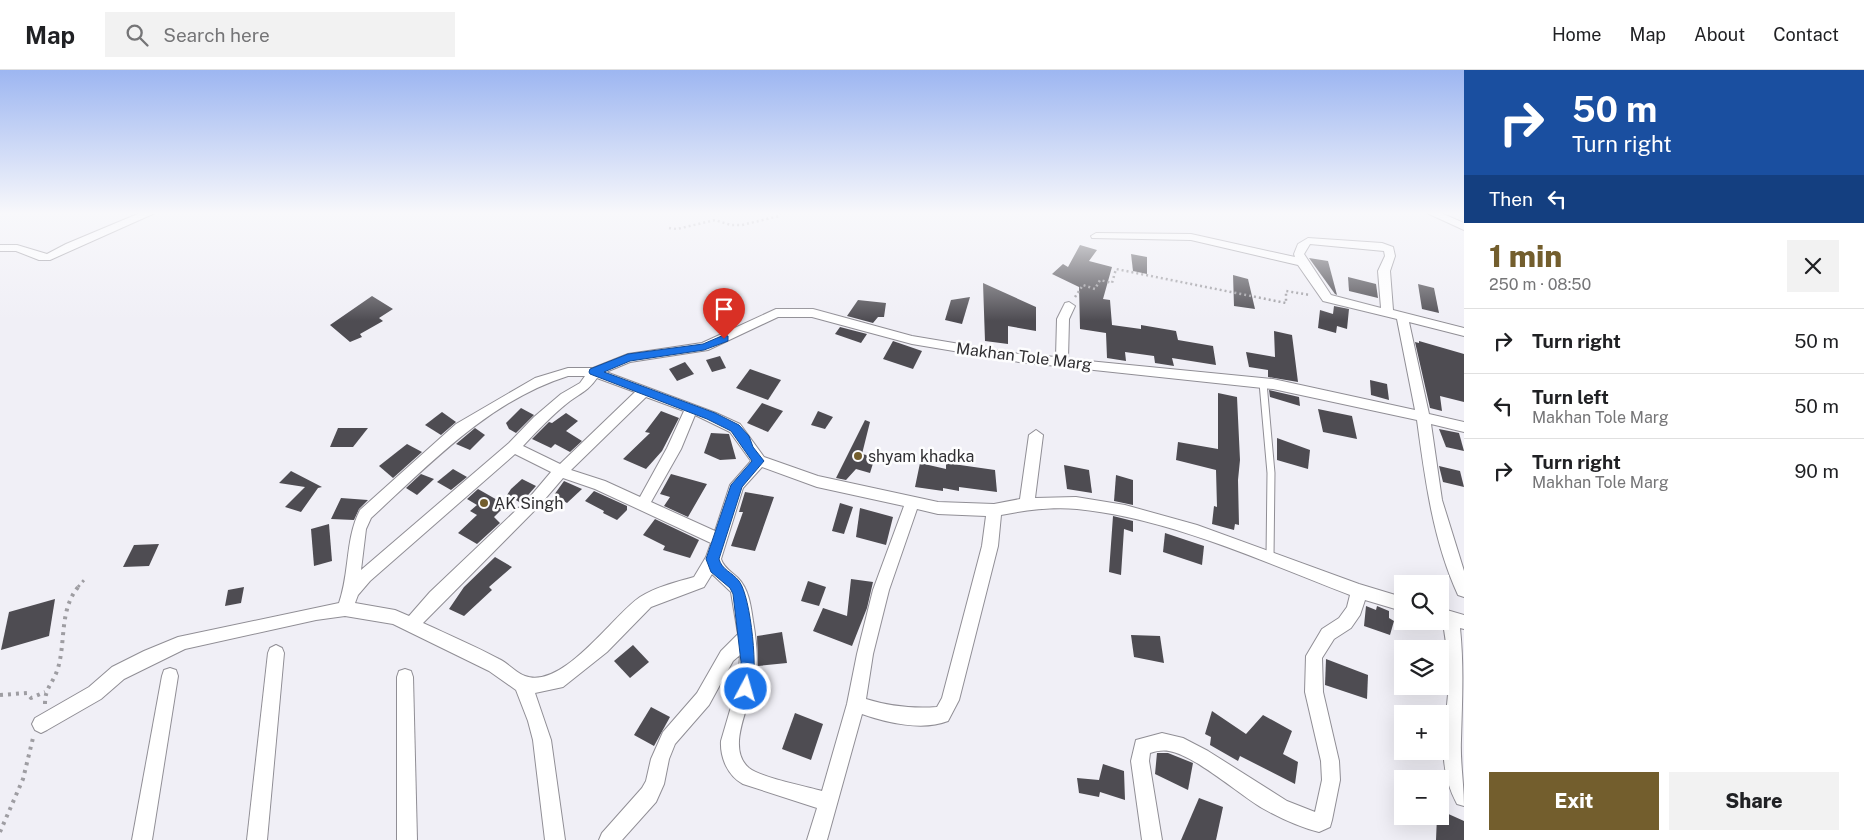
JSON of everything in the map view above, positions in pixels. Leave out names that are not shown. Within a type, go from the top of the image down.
[{"type":"street","points":[[20,249],[43,258],[50,257],[65,249]]},
{"type":"street","points":[[1244,249],[1302,262]]},
{"type":"street","points":[[1301,249],[1299,254],[1302,262],[1327,298],[1464,332]]},
{"type":"street","points":[[1387,312],[1384,271],[1390,256],[1389,249]]},
{"type":"street","points":[[1062,362],[1063,318],[1069,306]]},
{"type":"street","name":"Makhan Tole Marg","points":[[594,372],[628,358],[704,347],[776,313],[797,311],[823,315],[833,320],[912,340],[1018,358],[1263,383],[1333,396],[1464,427]]},
{"type":"street","points":[[1402,316],[1423,418],[1435,500],[1464,590]]},
{"type":"street","name":"Makhan Tole Marg","points":[[345,609],[351,591],[359,529],[365,514],[435,449],[477,416],[539,381],[568,372],[594,372],[711,416],[735,428],[745,439],[748,449],[759,461]]},
{"type":"street","points":[[351,591],[514,447],[539,420],[566,397],[586,386],[594,372]]},
{"type":"street","points":[[411,625],[436,597],[534,502],[550,482],[564,471],[643,392]]},
{"type":"street","points":[[643,504],[674,449],[691,409]]},
{"type":"street","points":[[1027,504],[1036,435]]},
{"type":"street","points":[[514,447],[564,471],[643,504],[718,540]]},
{"type":"street","points":[[522,684],[541,685],[556,681],[602,647],[645,602],[664,593],[699,582],[712,559],[737,485],[759,461],[817,481],[912,504],[938,508],[994,510],[1027,504],[1076,503],[1125,511],[1197,531],[1394,601]]},
{"type":"street","points":[[817,840],[856,704],[864,654],[881,590],[912,504]]},
{"type":"street","points":[[856,704],[896,714],[923,718],[942,715],[950,700],[990,546],[994,510]]},
{"type":"street","points":[[712,559],[716,568],[735,584],[739,594],[746,638],[748,662],[746,689],[730,742],[733,763],[745,776],[828,802]]},
{"type":"street","points":[[1152,840],[1140,761],[1142,746],[1152,742],[1168,742],[1192,750],[1291,812],[1310,821],[1319,823],[1323,820],[1331,780],[1330,762],[1314,692],[1314,656],[1328,634],[1345,623],[1354,610],[1359,590]]},
{"type":"street","points":[[41,724],[95,693],[118,673],[150,656],[184,642],[316,613],[345,609],[395,617],[495,666],[522,684],[531,700],[544,746],[555,840]]},
{"type":"street","points":[[1451,618],[1457,656],[1452,770],[1457,787],[1464,797]]},
{"type":"street","points":[[609,840],[649,795],[655,784],[660,759],[669,738],[703,699],[728,656],[746,638]]},
{"type":"street","points":[[257,840],[276,653]]},
{"type":"street","points":[[142,840],[170,676]]},
{"type":"street","points":[[405,677],[407,840]]},
{"type":"lane","points":[[1263,383],[1271,473],[1270,557]]},
{"type":"path","points":[[1069,306],[1083,286],[1095,289],[1100,280],[1112,283],[1116,269],[1253,295],[1286,304],[1286,291],[1327,298]]},
{"type":"path","points":[[0,695],[27,694],[32,698],[45,692]]},
{"type":"building","points":[[1078,249],[1097,250],[1089,261],[1112,267],[1103,299],[1110,300],[1112,325],[1141,329],[1141,325],[1176,331],[1178,340],[1213,346],[1216,365],[1172,358],[1174,366],[1155,363],[1154,356],[1125,352],[1126,361],[1107,358],[1106,333],[1080,329],[1079,287],[1052,274],[1063,264],[1068,267]]},
{"type":"building","points":[[1131,254],[1147,257],[1147,274],[1133,271]]},
{"type":"building","points":[[1309,258],[1328,261],[1337,295],[1335,294]]},
{"type":"building","points":[[1233,275],[1248,279],[1255,309],[1234,306]]},
{"type":"building","points":[[1348,277],[1376,284],[1378,298],[1349,291]]},
{"type":"building","points":[[983,283],[1036,307],[1036,331],[1008,326],[1008,344],[985,341]]},
{"type":"building","points":[[1418,284],[1434,288],[1439,313],[1422,309]]},
{"type":"building","points":[[372,296],[393,309],[379,318],[383,321],[360,334],[362,337],[350,342],[330,325]]},
{"type":"building","points":[[970,297],[962,324],[945,320],[951,300]]},
{"type":"building","points":[[858,300],[886,303],[884,317],[878,317],[873,323],[847,316]]},
{"type":"building","points":[[1334,306],[1349,309],[1347,329],[1337,326],[1336,333],[1318,328],[1320,310],[1333,314]]},
{"type":"building","points":[[840,327],[867,334],[861,343],[835,334]]},
{"type":"building","points":[[1274,331],[1292,335],[1298,382],[1268,377],[1268,370],[1249,367],[1246,352],[1275,357]]},
{"type":"building","points":[[893,341],[922,351],[913,369],[883,359]]},
{"type":"building","points":[[1419,341],[1464,354],[1464,402],[1440,396],[1442,411],[1430,408],[1415,342],[1419,343]]},
{"type":"building","points":[[720,356],[726,368],[712,372],[706,360]]},
{"type":"building","points":[[685,362],[694,374],[677,381],[669,369]]},
{"type":"building","points":[[750,369],[781,380],[768,400],[736,388]]},
{"type":"building","points":[[1370,380],[1387,384],[1389,400],[1371,395]]},
{"type":"building","points":[[1269,390],[1299,397],[1300,406],[1270,397]]},
{"type":"building","points":[[1218,393],[1237,397],[1240,460],[1238,480],[1239,525],[1235,524],[1234,530],[1212,524],[1214,506],[1217,507],[1216,470],[1176,460],[1178,442],[1218,449]]},
{"type":"building","points":[[762,403],[783,411],[768,432],[747,423]]},
{"type":"building","points":[[521,408],[534,415],[516,433],[509,429],[506,423]]},
{"type":"building","points":[[1318,409],[1352,416],[1357,439],[1323,432]]},
{"type":"building","points":[[661,411],[679,418],[662,451],[646,469],[623,459],[650,433],[645,432]]},
{"type":"building","points":[[818,411],[833,417],[825,429],[811,425]]},
{"type":"building","points":[[442,412],[456,422],[441,435],[425,425]]},
{"type":"building","points":[[566,413],[578,421],[566,431],[582,441],[570,452],[555,444],[551,448],[532,439],[549,422],[552,423]]},
{"type":"building","name":"shyam khadka","points":[[865,420],[870,422],[862,454],[875,457],[870,473],[856,469],[846,480],[836,478]]},
{"type":"building","points":[[338,428],[368,428],[353,447],[330,447]]},
{"type":"building","points":[[475,428],[485,435],[470,450],[456,444]]},
{"type":"building","points":[[1439,429],[1459,433],[1464,451],[1446,447]]},
{"type":"building","points":[[711,433],[729,434],[736,459],[720,460],[704,453]]},
{"type":"building","points":[[1277,438],[1310,450],[1308,469],[1277,460]]},
{"type":"building","points":[[407,444],[422,452],[393,478],[379,466]]},
{"type":"building","points":[[920,463],[946,469],[946,463],[995,470],[997,492],[959,487],[959,491],[943,488],[943,491],[915,487]]},
{"type":"building","points":[[1064,465],[1089,470],[1092,493],[1067,489]]},
{"type":"building","points":[[1439,466],[1460,471],[1464,487],[1443,482]]},
{"type":"building","points":[[453,469],[467,477],[451,490],[437,482]]},
{"type":"building","points":[[291,471],[322,487],[318,488],[301,512],[285,507],[305,487],[279,483]]},
{"type":"building","points":[[421,474],[434,479],[417,495],[406,488]]},
{"type":"building","points":[[671,474],[707,484],[688,517],[664,506],[670,497],[660,494]]},
{"type":"building","points":[[1116,475],[1133,480],[1133,505],[1114,501]]},
{"type":"building","points":[[522,479],[536,486],[521,503],[507,495]]},
{"type":"building","points":[[564,481],[582,489],[567,503],[554,495]]},
{"type":"building","points":[[478,489],[506,505],[494,517],[500,523],[477,544],[458,533],[477,515],[470,511],[477,505],[467,499]]},
{"type":"building","points":[[594,491],[627,506],[627,510],[617,520],[603,513],[604,511],[585,501]]},
{"type":"building","points":[[745,492],[774,497],[755,551],[731,546],[743,512],[739,512]]},
{"type":"building","points":[[341,498],[368,500],[359,509],[354,520],[331,519]]},
{"type":"building","points":[[840,503],[853,507],[844,534],[832,531]]},
{"type":"building","points":[[860,508],[893,517],[886,545],[856,537]]},
{"type":"building","points":[[1113,516],[1133,521],[1133,532],[1124,529],[1121,575],[1109,572]]},
{"type":"building","points":[[655,519],[699,540],[690,558],[663,550],[665,546],[643,535]]},
{"type":"building","points":[[329,524],[332,561],[314,566],[311,529]]},
{"type":"building","points":[[1165,533],[1204,546],[1202,565],[1163,552]]},
{"type":"building","points":[[159,544],[149,566],[123,567],[134,545]]},
{"type":"building","points":[[495,557],[512,567],[489,587],[492,590],[464,616],[449,609],[464,587]]},
{"type":"building","points":[[851,579],[873,582],[867,608],[852,646],[813,631],[823,608],[847,616]]},
{"type":"building","points":[[808,581],[826,587],[819,606],[801,601]]},
{"type":"building","points":[[244,587],[241,603],[225,606],[228,590]]},
{"type":"building","points":[[55,599],[49,636],[1,650],[9,612]]},
{"type":"building","points":[[1366,606],[1376,610],[1377,606],[1389,611],[1389,618],[1394,621],[1390,635],[1364,626]]},
{"type":"building","points":[[782,632],[787,663],[758,666],[757,636]]},
{"type":"building","points":[[1131,635],[1160,636],[1164,663],[1134,657]]},
{"type":"building","points":[[633,645],[649,662],[630,678],[614,661]]},
{"type":"building","points":[[1326,659],[1368,675],[1367,699],[1325,685]]},
{"type":"building","points":[[651,707],[670,717],[654,746],[634,735]]},
{"type":"building","points":[[1212,711],[1246,734],[1263,715],[1292,731],[1283,754],[1298,762],[1295,784],[1240,756],[1238,761],[1210,745],[1211,737],[1205,734]]},
{"type":"building","points":[[795,713],[823,724],[811,760],[782,749]]},
{"type":"building","points":[[1157,753],[1168,753],[1193,763],[1188,790],[1155,774]]},
{"type":"building","points":[[1103,764],[1124,771],[1125,800],[1100,792],[1099,797],[1079,793],[1077,778],[1099,780]]},
{"type":"building","points":[[1199,798],[1223,807],[1216,840],[1181,840]]},
{"type":"building","points":[[1449,814],[1464,821],[1464,840],[1436,840],[1437,825],[1449,825]]},
{"type":"place","name":"shyam khadka","points":[[858,456]]},
{"type":"place","name":"AK Singh","points":[[484,503]]},
{"type":"route","points":[[724,339],[704,347],[628,358],[594,372],[711,416],[735,428],[745,439],[748,449],[759,461],[737,485],[712,559],[716,568],[724,577],[735,584],[739,594],[745,626],[748,662],[746,689]]}]
